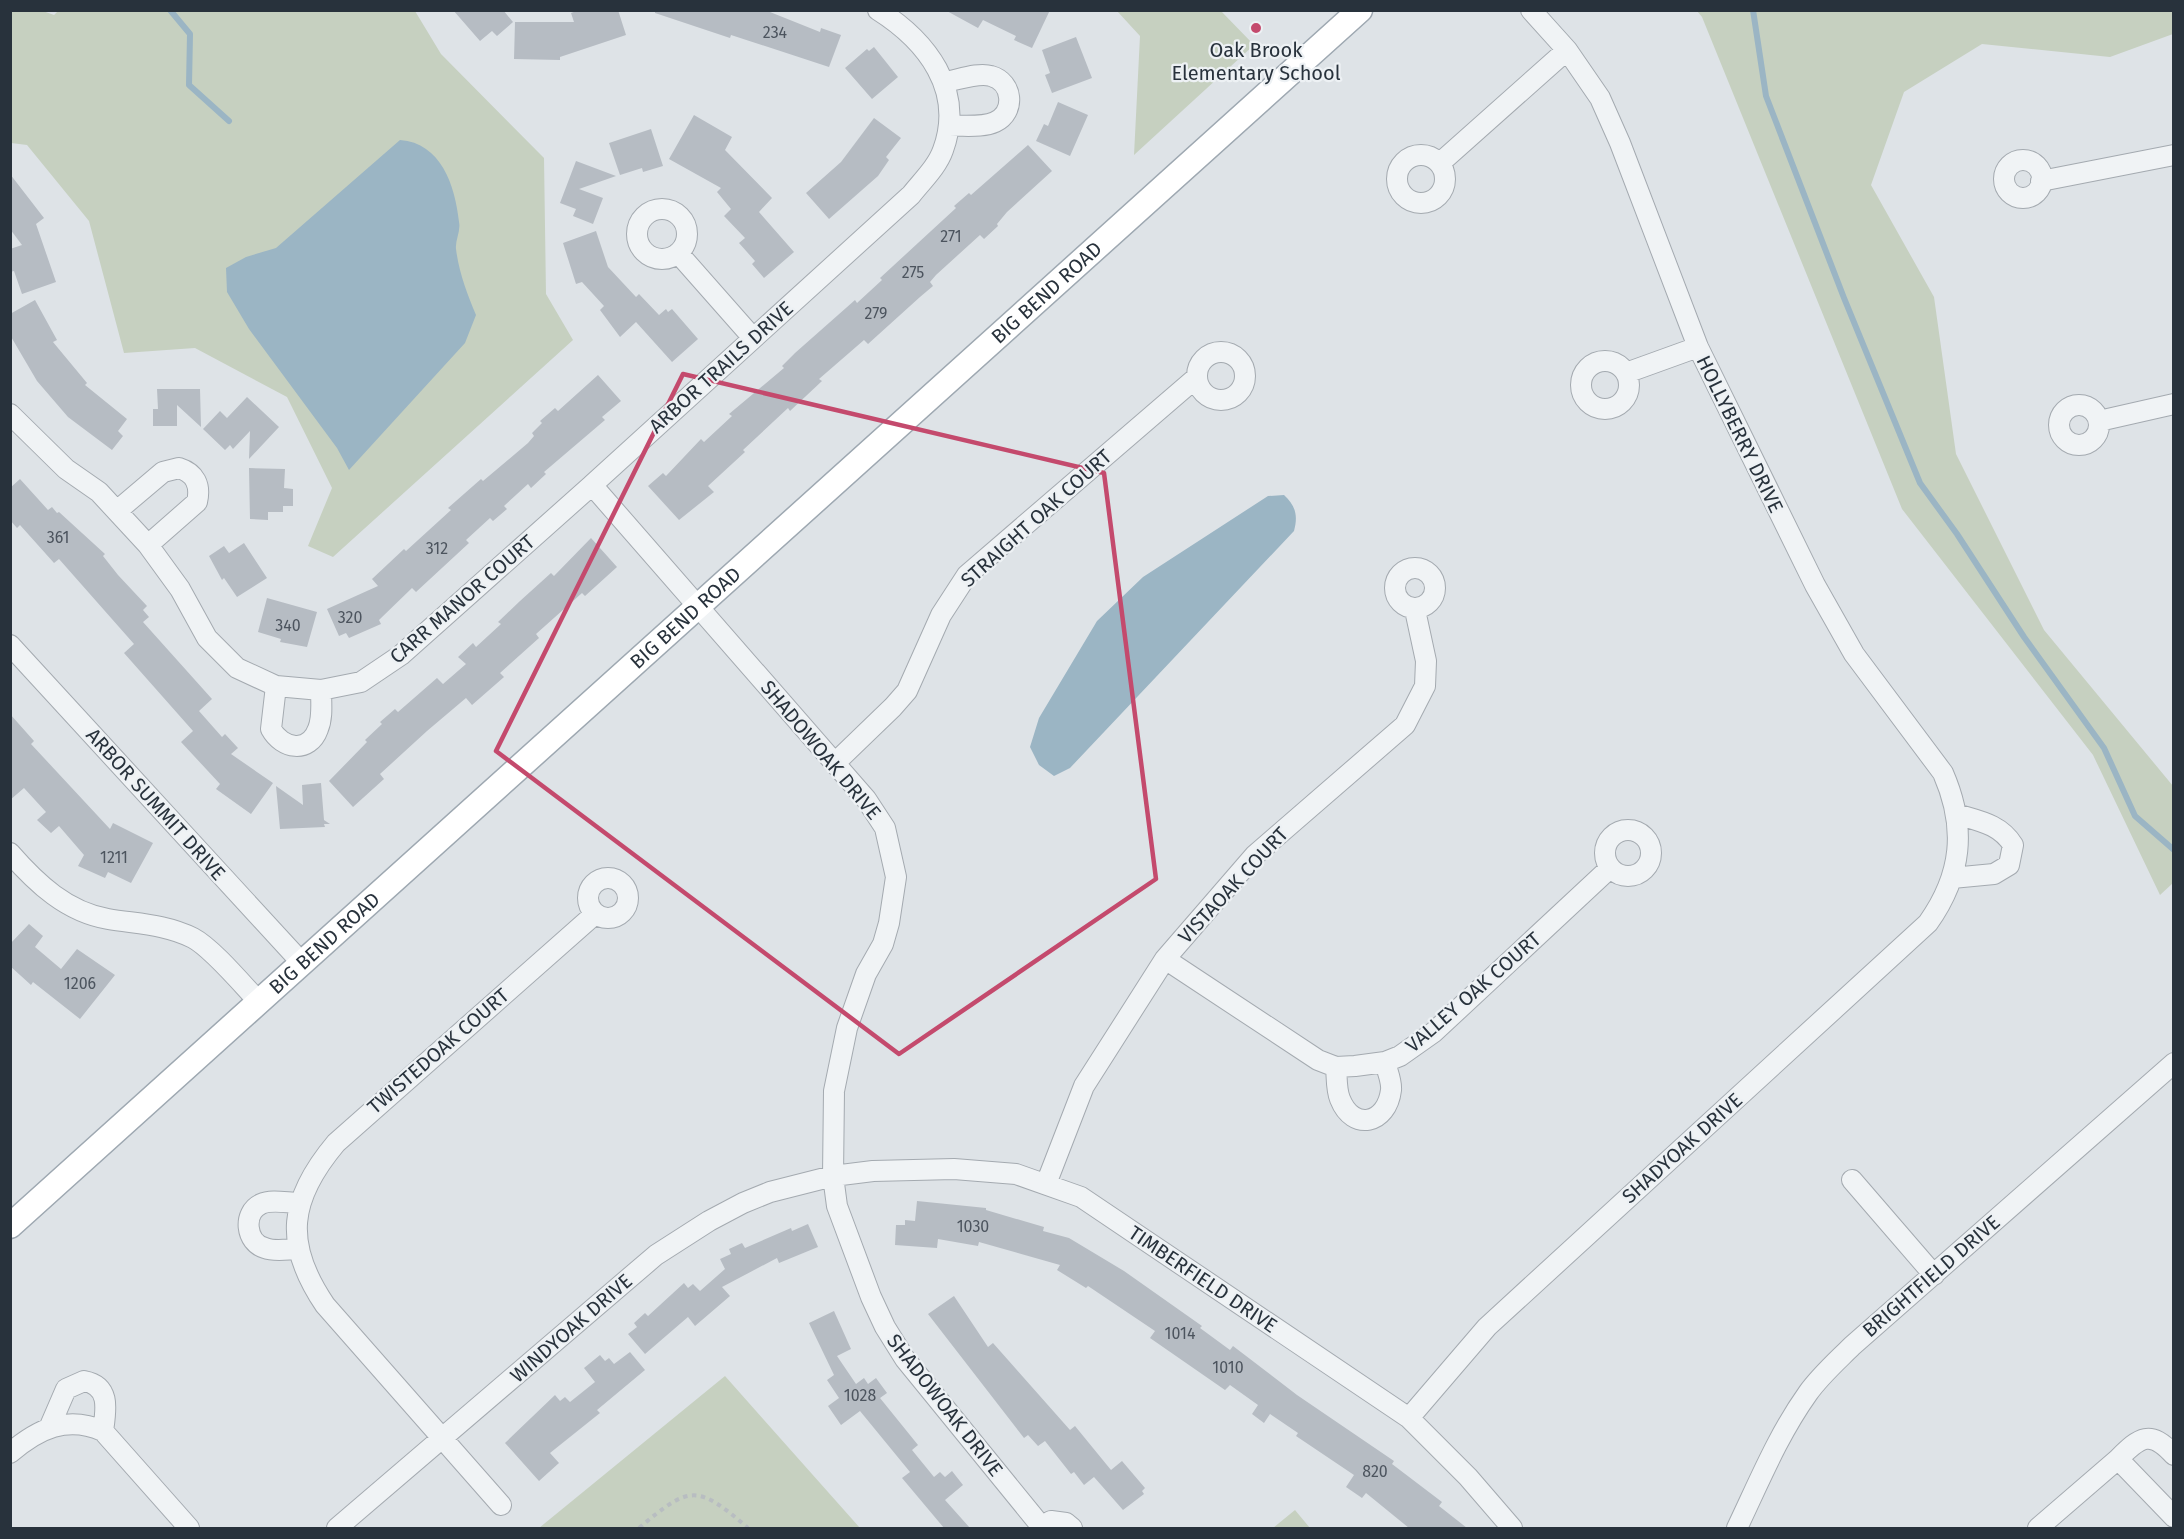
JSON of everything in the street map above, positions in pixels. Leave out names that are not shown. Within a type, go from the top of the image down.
[{"type":"main road","name":"BIG BEND ROAD","points":[[10,1226],[1360,10]]},
{"type":"street","name":"ARBOR TRAILS DRIVE","points":[[592,485],[911,195],[943,151],[949,126],[945,82],[918,39],[878,10]]},
{"type":"street","name":"HOLLYBERRY DRIVE","points":[[1531,10],[1568,50],[1600,98],[1620,143],[1698,347],[1815,585],[1854,654],[1943,773],[1952,794],[1956,814],[1957,850]]},
{"type":"street","points":[[1440,162],[1568,50]]},
{"type":"street","points":[[945,82],[984,75],[993,76],[1003,83],[1010,98],[1007,111],[995,122],[949,126]]},
{"type":"street","points":[[2041,181],[2174,155]]},
{"type":"street","points":[[678,253],[753,338]]},
{"type":"street","points":[[1626,373],[1698,347]]},
{"type":"street","name":"STRAIGHT OAK COURT","points":[[835,764],[907,691],[941,615],[967,575],[1197,377]]},
{"type":"street","points":[[2099,421],[2174,404]]},
{"type":"street","name":"CARR MANOR COURT","points":[[10,414],[66,469],[99,492],[148,545],[180,589],[207,638],[237,668],[276,686],[321,690],[361,682],[401,655],[592,485]]},
{"type":"street","points":[[117,511],[163,472],[178,468],[193,476],[198,485],[196,502],[148,545]]},
{"type":"street","points":[[592,485],[698,606]]},
{"type":"street","name":"SHADOWOAK DRIVE","points":[[698,606],[866,799],[885,828],[896,877],[883,944],[866,974],[847,1028],[838,1067],[834,1091],[833,1176],[837,1206],[885,1327],[927,1387],[1040,1527],[1051,1521],[1059,1521],[1072,1528]]},
{"type":"street","name":"VISTAOAK COURT","points":[[1046,1184],[1083,1086],[1165,959],[1256,855],[1406,725],[1425,686],[1426,660],[1415,610]]},
{"type":"street","name":"ARBOR SUMMIT DRIVE","points":[[10,645],[302,963]]},
{"type":"street","points":[[276,686],[271,729],[281,743],[290,746],[308,743],[315,737],[321,718],[321,690]]},
{"type":"street","points":[[1952,878],[2000,872],[2009,866],[2013,845],[1996,827],[1956,814]]},
{"type":"street","name":"SHADYOAK DRIVE","points":[[1409,1418],[1487,1327],[1928,923],[1941,904],[1952,878],[1957,850]]},
{"type":"street","points":[[10,854],[57,899],[74,908],[106,919],[152,923],[195,939],[259,1002]]},
{"type":"street","name":"VALLEY OAK COURT","points":[[1336,1067],[1385,1062],[1400,1056],[1434,1032],[1610,868]]},
{"type":"street","name":"TWISTEDOAK COURT","points":[[501,1505],[325,1305],[311,1285],[298,1249],[296,1218],[299,1203],[315,1169],[336,1143],[595,914]]},
{"type":"street","points":[[1165,959],[1317,1060],[1336,1067],[1340,1101],[1348,1113],[1365,1121],[1378,1117],[1386,1108],[1391,1088],[1385,1062]]},
{"type":"street","name":"BRIGHTFIELD DRIVE","points":[[1737,1528],[1784,1430],[1809,1391],[1852,1346],[2174,1063]]},
{"type":"street","name":"TIMBERFIELD DRIVE","points":[[833,1176],[873,1171],[954,1169],[1016,1174],[1081,1197],[1409,1418],[1468,1477],[1512,1528]]},
{"type":"street","name":"WINDYOAK DRIVE","points":[[337,1528],[656,1256],[742,1203],[770,1192],[833,1176]]},
{"type":"street","points":[[1852,1180],[1934,1275]]},
{"type":"street","points":[[298,1249],[273,1250],[257,1245],[252,1238],[248,1221],[251,1213],[261,1204],[299,1203]]},
{"type":"street","points":[[50,1426],[66,1389],[84,1381],[103,1392],[106,1407],[103,1431]]},
{"type":"street","points":[[10,1453],[34,1434],[50,1426],[88,1425],[103,1431],[189,1528]]},
{"type":"street","points":[[2038,1528],[2134,1443],[2146,1438],[2160,1442],[2174,1455]]},
{"type":"street","points":[[2118,1459],[2174,1517]]},
{"type":"path","points":[[639,1528],[674,1499],[697,1494],[717,1502],[748,1528]]},
{"type":"highlighted area","points":[[683,374],[1104,473],[1156,879],[899,1054],[496,751]]},
{"type":"green space","points":[[59,10],[415,11],[441,54],[544,158],[546,294],[573,340],[333,557],[308,546],[332,488],[287,397],[195,348],[124,353],[89,221],[27,145],[11,143],[11,11],[43,11],[54,15]]},
{"type":"green space","points":[[1117,11],[1221,11],[1254,45],[1134,155],[1140,36]]},
{"type":"green space","points":[[1697,11],[2173,11],[2173,34],[2110,57],[1982,44],[1904,92],[1871,185],[1934,297],[1956,454],[2044,630],[2173,786],[2173,883],[2160,895],[2093,755],[1902,509],[1702,17]]},
{"type":"green space","points":[[725,1376],[860,1528],[539,1528]]},
{"type":"green space","points":[[1295,1510],[1310,1528],[1273,1528]]},
{"type":"water","points":[[400,140],[426,149],[436,158],[449,181],[454,194],[459,225],[457,258],[476,315],[465,343],[349,470],[337,448],[249,329],[227,292],[226,268],[246,257],[276,248]]},
{"type":"water","points":[[1284,495],[1295,512],[1294,531],[1070,768],[1054,776],[1039,765],[1030,747],[1039,718],[1097,621],[1143,577],[1268,496]]},
{"type":"building","points":[[453,10],[503,10],[513,22],[497,36],[492,31],[480,41]]},
{"type":"building","points":[[579,10],[618,10],[626,35],[560,57],[560,60],[514,59],[515,22],[574,22],[571,13]]},
{"type":"building","points":[[655,10],[765,10],[820,32],[821,28],[841,35],[829,67],[731,35],[730,38],[655,13]]},
{"type":"building","points":[[945,10],[1050,10],[1032,48],[1014,40],[1016,36],[983,20],[978,28]]},
{"type":"building","points":[[1076,37],[1092,78],[1052,93],[1045,75],[1050,73],[1042,50]]},
{"type":"building","points":[[874,47],[898,77],[872,99],[845,68],[867,49],[869,51]]},
{"type":"building","points":[[1058,102],[1088,115],[1070,156],[1036,141],[1044,124],[1048,126]]},
{"type":"building","points":[[694,115],[732,137],[725,150],[772,198],[759,212],[794,252],[764,278],[752,264],[755,261],[739,243],[745,238],[724,216],[731,209],[717,192],[721,188],[669,159]]},
{"type":"building","points":[[874,118],[901,138],[886,157],[889,160],[878,176],[829,219],[806,193],[841,162]]},
{"type":"building","points":[[651,129],[663,166],[643,172],[642,168],[620,175],[609,143]]},
{"type":"building","points":[[1028,145],[1052,171],[1007,212],[997,224],[998,226],[984,239],[980,235],[936,275],[930,282],[933,286],[868,344],[864,340],[819,379],[822,381],[790,411],[788,408],[743,450],[745,452],[708,486],[714,492],[679,520],[648,486],[663,473],[666,476],[701,439],[704,442],[732,416],[729,414],[784,368],[782,366],[795,353],[855,300],[857,303],[882,280],[880,278],[956,208],[954,206],[969,193],[971,195]]},
{"type":"building","points":[[576,161],[616,176],[579,189],[603,198],[593,224],[573,216],[576,209],[560,203]]},
{"type":"building","points":[[10,174],[44,218],[36,224],[56,282],[22,294],[14,271],[10,272],[10,249],[22,245],[10,229]]},
{"type":"building","points":[[596,231],[608,267],[636,297],[639,294],[659,315],[666,309],[668,312],[672,309],[698,339],[672,362],[636,322],[620,337],[600,310],[604,306],[582,282],[576,284],[563,243]]},
{"type":"building","points":[[35,300],[57,340],[53,342],[87,383],[85,385],[127,419],[118,431],[123,436],[112,450],[68,417],[37,381],[10,335],[10,314]]},
{"type":"building","points":[[598,375],[621,401],[602,417],[605,420],[544,472],[546,474],[531,488],[528,484],[504,506],[507,509],[493,521],[490,518],[466,540],[469,543],[416,592],[412,588],[379,620],[381,624],[349,638],[346,633],[339,636],[327,609],[378,586],[372,579],[451,510],[448,508],[481,479],[483,481],[528,443],[534,436],[532,433],[542,423],[540,421],[555,408],[558,411]]},
{"type":"building","points":[[157,389],[200,389],[201,427],[177,405],[177,426],[153,426],[153,409],[158,409]]},
{"type":"building","points":[[247,397],[279,427],[249,459],[250,431],[233,449],[230,445],[225,450],[203,429],[220,411],[227,418]]},
{"type":"building","points":[[249,468],[285,469],[284,488],[293,489],[293,506],[283,506],[283,512],[268,512],[268,520],[250,519]]},
{"type":"building","points":[[20,479],[48,510],[52,507],[57,513],[59,512],[105,554],[103,556],[118,575],[147,606],[143,610],[149,617],[143,622],[212,699],[199,711],[222,737],[225,734],[238,748],[231,754],[273,783],[251,814],[216,789],[220,784],[181,742],[193,731],[124,653],[134,644],[59,559],[54,563],[20,525],[17,528],[10,520],[10,488]]},
{"type":"building","points":[[591,538],[617,567],[585,596],[582,593],[536,634],[539,638],[500,673],[504,677],[472,705],[466,698],[427,731],[380,774],[384,779],[353,807],[329,781],[367,742],[365,740],[382,724],[380,722],[395,709],[398,712],[437,678],[443,684],[466,664],[458,657],[473,643],[476,647],[501,624],[498,622],[520,601],[551,573],[554,576]]},
{"type":"building","points":[[244,543],[267,578],[237,597],[224,578],[222,580],[209,556],[224,546],[229,553]]},
{"type":"building","points":[[267,598],[317,612],[307,647],[280,642],[281,639],[258,632]]},
{"type":"building","points":[[10,714],[34,741],[31,744],[110,829],[113,823],[153,843],[131,883],[108,872],[105,878],[78,866],[84,855],[59,826],[51,833],[37,820],[46,812],[24,788],[10,800]]},
{"type":"building","points":[[321,783],[324,820],[330,824],[324,824],[325,827],[280,829],[276,786],[303,805],[302,785]]},
{"type":"building","points":[[29,924],[43,936],[35,947],[61,969],[77,949],[115,975],[80,1019],[33,982],[31,985],[10,966],[10,944]]},
{"type":"building","points":[[917,1201],[986,1208],[986,1210],[1044,1227],[1043,1231],[1069,1238],[1124,1271],[1202,1326],[1200,1328],[1230,1350],[1233,1346],[1297,1395],[1394,1461],[1392,1464],[1442,1502],[1439,1506],[1467,1528],[1409,1528],[1366,1493],[1362,1498],[1346,1487],[1354,1475],[1296,1436],[1298,1433],[1270,1414],[1264,1423],[1252,1414],[1258,1405],[1230,1385],[1225,1390],[1150,1338],[1155,1331],[1088,1286],[1086,1288],[1057,1270],[1060,1265],[979,1242],[978,1246],[938,1239],[937,1248],[895,1245],[896,1225],[905,1225],[905,1220],[915,1221]]},
{"type":"building","points":[[808,1224],[818,1247],[779,1263],[777,1258],[722,1287],[730,1296],[695,1326],[688,1317],[645,1354],[628,1334],[637,1327],[634,1323],[645,1313],[648,1316],[684,1283],[688,1288],[693,1284],[700,1291],[725,1269],[720,1259],[731,1254],[729,1249],[742,1243],[745,1248],[791,1228],[792,1231]]},
{"type":"building","points":[[954,1296],[988,1347],[993,1343],[1070,1430],[1075,1426],[1111,1470],[1122,1461],[1145,1488],[1142,1491],[1144,1494],[1123,1510],[1094,1477],[1084,1485],[1074,1472],[1071,1474],[1045,1441],[1038,1446],[1028,1435],[1024,1438],[928,1314]]},
{"type":"building","points":[[834,1311],[851,1349],[837,1356],[856,1384],[864,1378],[868,1384],[876,1378],[887,1393],[880,1398],[918,1445],[912,1450],[934,1477],[940,1472],[945,1477],[952,1471],[963,1485],[945,1500],[970,1528],[944,1528],[902,1478],[910,1472],[860,1411],[841,1425],[828,1406],[839,1398],[827,1380],[834,1375],[809,1323]]},
{"type":"building","points":[[630,1352],[645,1370],[597,1410],[600,1413],[550,1453],[559,1463],[539,1481],[505,1443],[555,1395],[560,1401],[565,1397],[570,1402],[595,1382],[584,1368],[600,1355],[605,1361],[609,1358],[614,1364]]},
{"type":"waterway","points":[[170,10],[190,34],[189,85],[229,121]]},
{"type":"waterway","points":[[1753,10],[1766,96],[1844,298],[1920,483],[1957,534],[2024,637],[2104,748],[2135,816],[2174,850]]},
{"type":"place","name":"Oak Brook Elementary School","points":[[1256,28]]}]
